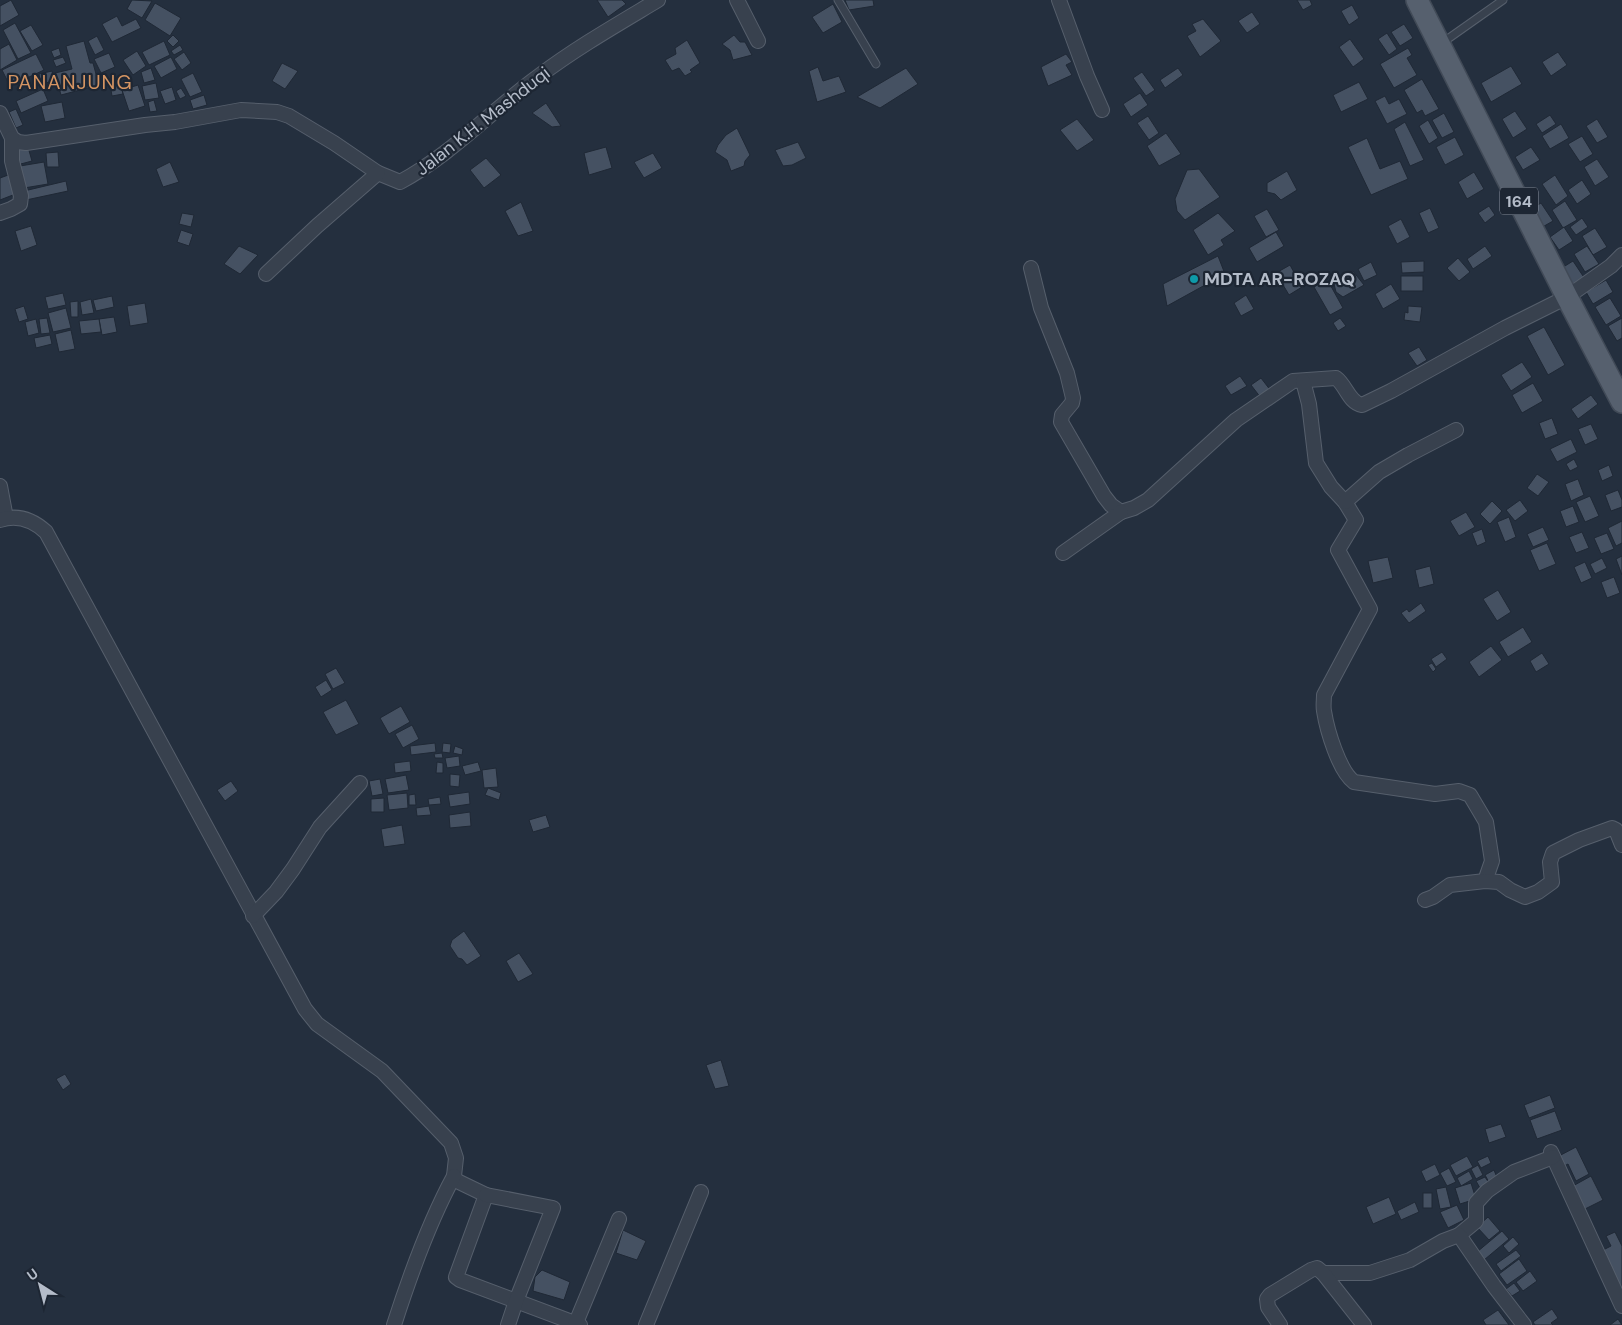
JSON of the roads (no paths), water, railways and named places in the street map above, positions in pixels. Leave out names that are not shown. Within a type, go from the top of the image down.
[{"type":"main road","name":"164","points":[[1417,0],[1622,402]]},
{"type":"street","name":"Jalan K.H. Mashduqi","points":[[12,138],[26,144],[175,122],[241,110],[277,112],[297,120],[378,172],[400,182],[419,172],[448,151],[539,75],[658,0]]},
{"type":"street","points":[[737,0],[758,41]]},
{"type":"street","points":[[1060,0],[1077,51],[1102,110]]},
{"type":"street","points":[[0,113],[12,138],[12,161],[21,196],[20,204],[11,210],[0,213]]},
{"type":"street","points":[[266,274],[378,172]]},
{"type":"street","points":[[1063,553],[1121,512],[1134,508],[1148,500],[1236,420],[1293,381],[1336,378],[1341,381],[1354,402],[1362,405],[1567,297],[1611,266],[1622,255]]},
{"type":"street","points":[[1031,268],[1041,308],[1067,373],[1073,398],[1072,403],[1062,415],[1061,422],[1104,496],[1111,505],[1121,512]]},
{"type":"street","points":[[1302,381],[1309,404],[1316,463],[1331,487],[1345,502],[1356,520],[1338,550],[1370,611],[1324,695],[1324,710],[1332,739],[1347,775],[1354,782],[1435,794],[1458,791],[1470,795],[1486,822],[1492,861],[1485,880]]},
{"type":"street","points":[[1345,502],[1379,472],[1456,430]]},
{"type":"street","points":[[0,486],[3,519],[28,519],[46,532],[304,1009],[317,1024],[382,1071],[451,1143],[456,1158],[454,1176],[414,1268],[394,1325]]},
{"type":"street","points":[[253,916],[276,892],[320,827],[360,783]]},
{"type":"street","points":[[1425,900],[1434,897],[1450,885],[1485,880],[1499,882],[1510,890],[1525,896],[1538,892],[1552,882],[1550,862],[1553,853],[1579,840],[1612,828],[1616,830],[1622,845]]},
{"type":"street","points":[[1323,1273],[1370,1273],[1410,1260],[1443,1241],[1459,1235],[1476,1220],[1476,1203],[1486,1191],[1514,1172],[1552,1154],[1622,1306]]},
{"type":"street","points":[[454,1176],[457,1181],[486,1195],[553,1208],[508,1325]]},
{"type":"street","points":[[646,1325],[701,1192]]},
{"type":"street","points":[[486,1195],[456,1277],[577,1325],[619,1219]]},
{"type":"street","points":[[1459,1235],[1524,1325]]},
{"type":"street","points":[[1280,1325],[1268,1307],[1267,1299],[1270,1295],[1316,1268],[1323,1273],[1364,1325]]},
{"type":"lane","points":[[838,0],[876,64]]},
{"type":"lane","points":[[1440,45],[1503,0]]},
{"type":"place","name":"MDTA AR-ROZAQ","points":[[1194,279]]},
{"type":"district","name":"PANANJUNG","points":[[70,82]]}]
